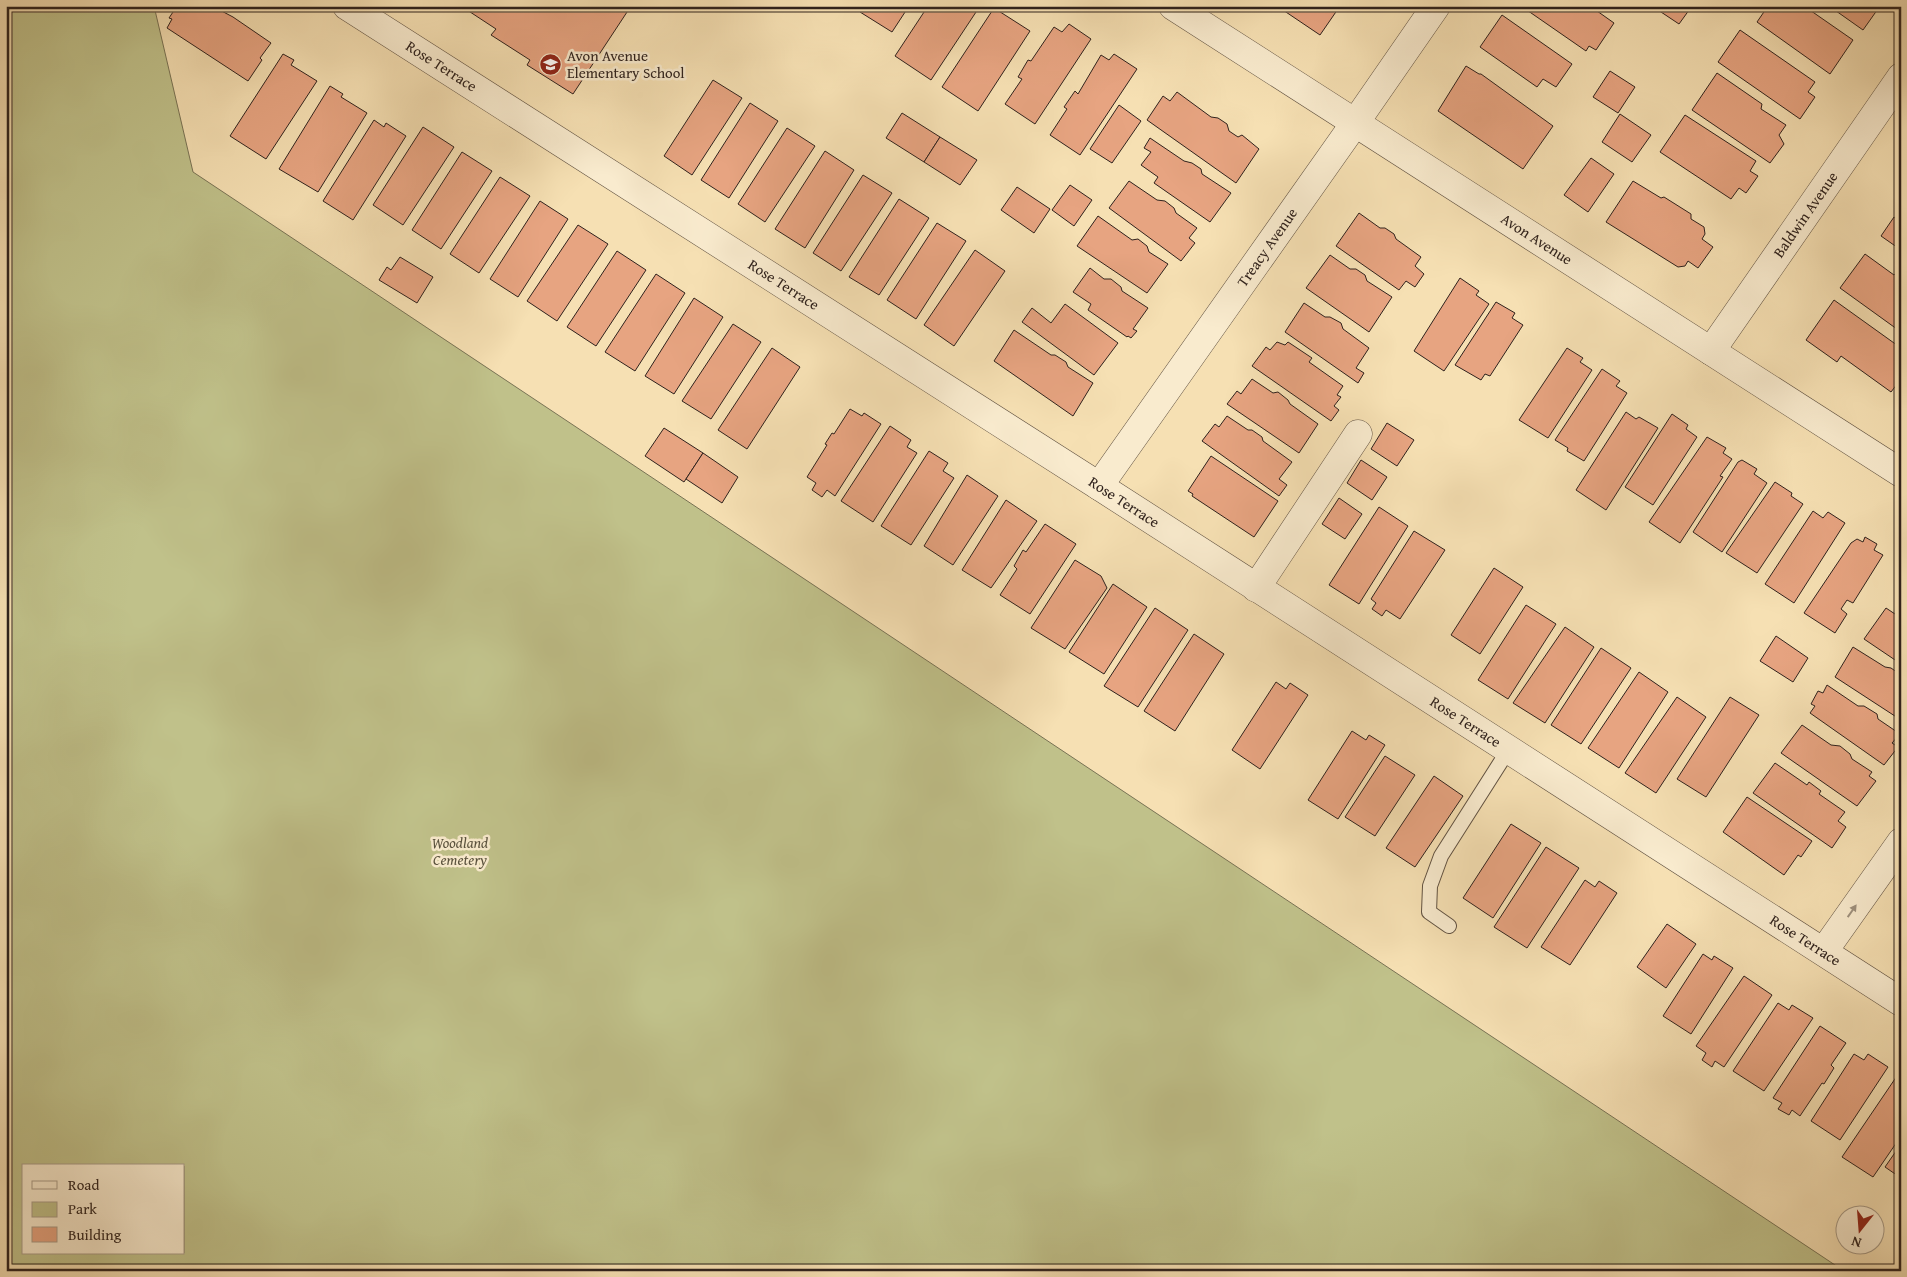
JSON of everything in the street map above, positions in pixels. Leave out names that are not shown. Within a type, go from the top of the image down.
[{"type":"street","name":"Rose Terrace","points":[[347,6],[1099,486],[1901,1002]]},
{"type":"street","name":"Avon Avenue","points":[[1173,6],[1901,473]]},
{"type":"street","name":"Treacy Avenue","points":[[1099,486],[1356,123],[1436,6]]},
{"type":"street","name":"Baldwin Avenue","points":[[1711,351],[1901,77]]},
{"type":"street","points":[[1256,588],[1358,434]]},
{"type":"street","points":[[1824,951],[1901,842]]},
{"type":"lane","points":[[1449,926],[1429,912],[1430,886],[1441,856],[1509,749]]},
{"type":"green space","name":"Woodland Cemetery","points":[[6,6],[154,6],[193,172],[1844,1271],[6,1271]]},
{"type":"building","points":[[177,6],[212,6],[233,17],[271,43],[260,58],[262,60],[248,81],[167,28],[172,19],[169,18]]},
{"type":"building","points":[[461,6],[631,6],[573,94],[527,65],[530,60],[491,35],[496,29]]},
{"type":"building","points":[[864,6],[909,6],[892,32],[860,12]]},
{"type":"building","points":[[928,6],[980,6],[931,80],[895,56]]},
{"type":"building","points":[[1277,6],[1340,6],[1320,35]]},
{"type":"building","points":[[1521,6],[1590,6],[1614,23],[1596,50],[1589,46],[1586,51]]},
{"type":"building","points":[[1656,6],[1692,6],[1679,24],[1655,8]]},
{"type":"building","points":[[1768,6],[1804,6],[1853,40],[1830,74],[1757,22]]},
{"type":"building","points":[[1829,6],[1880,6],[1863,30]]},
{"type":"building","points":[[994,8],[1030,31],[978,111],[942,87]]},
{"type":"building","points":[[1502,15],[1572,64],[1556,87],[1543,79],[1537,87],[1480,47]]},
{"type":"building","points":[[1069,24],[1091,39],[1035,124],[1005,104],[1022,79],[1018,77],[1028,60],[1031,61],[1054,27],[1062,32]]},
{"type":"building","points":[[1740,30],[1815,82],[1808,92],[1815,97],[1800,119],[1718,62]]},
{"type":"building","points":[[283,54],[294,60],[291,65],[317,81],[266,159],[230,136]]},
{"type":"building","points":[[1114,54],[1137,69],[1080,155],[1050,135],[1067,109],[1064,107],[1075,91],[1078,94],[1101,55],[1109,60]]},
{"type":"building","points":[[1466,66],[1481,74],[1553,126],[1523,169],[1438,111]]},
{"type":"building","points":[[1610,71],[1635,87],[1618,113],[1593,97]]},
{"type":"building","points":[[1717,73],[1762,104],[1761,109],[1786,125],[1779,135],[1784,144],[1770,163],[1692,110]]},
{"type":"building","points":[[713,80],[742,98],[692,175],[664,156]]},
{"type":"building","points":[[330,86],[343,94],[341,97],[367,113],[318,192],[279,169]]},
{"type":"building","points":[[1177,92],[1211,117],[1218,118],[1227,124],[1229,131],[1238,137],[1242,135],[1259,149],[1236,183],[1147,120],[1163,96],[1170,101]]},
{"type":"building","points":[[750,103],[778,121],[729,198],[701,180]]},
{"type":"building","points":[[1119,105],[1141,121],[1112,163],[1090,149]]},
{"type":"building","points":[[902,113],[940,137],[924,162],[886,138]]},
{"type":"building","points":[[1620,114],[1651,135],[1632,162],[1602,142]]},
{"type":"building","points":[[1685,115],[1756,161],[1750,171],[1758,176],[1746,193],[1739,188],[1731,199],[1660,152]]},
{"type":"building","points":[[374,120],[384,127],[386,123],[406,136],[353,220],[323,201]]},
{"type":"building","points":[[423,127],[454,147],[403,225],[373,205]]},
{"type":"building","points":[[787,128],[815,146],[765,222],[738,204]]},
{"type":"building","points":[[940,137],[977,160],[960,185],[924,162]]},
{"type":"building","points":[[1150,138],[1184,161],[1192,163],[1201,169],[1202,174],[1231,193],[1210,222],[1154,183],[1158,177],[1141,165],[1151,152],[1144,148]]},
{"type":"building","points":[[825,151],[854,170],[805,248],[775,229]]},
{"type":"building","points":[[462,152],[492,171],[441,249],[412,230]]},
{"type":"building","points":[[1591,158],[1614,174],[1588,212],[1564,195]]},
{"type":"building","points":[[863,175],[892,193],[841,271],[813,253]]},
{"type":"building","points":[[500,177],[530,196],[479,273],[450,254]]},
{"type":"building","points":[[1129,181],[1157,200],[1165,201],[1174,208],[1176,213],[1197,228],[1189,238],[1195,243],[1181,261],[1109,208]]},
{"type":"building","points":[[1633,181],[1691,214],[1691,219],[1704,227],[1705,234],[1702,239],[1713,247],[1698,268],[1688,261],[1685,266],[1678,267],[1606,222]]},
{"type":"building","points":[[1070,185],[1092,200],[1074,226],[1052,210]]},
{"type":"building","points":[[1017,187],[1050,209],[1034,233],[1001,210]]},
{"type":"building","points":[[899,199],[929,218],[879,295],[849,277]]},
{"type":"building","points":[[540,201],[568,219],[518,297],[490,279]]},
{"type":"building","points":[[1359,213],[1380,228],[1385,228],[1394,234],[1396,239],[1421,257],[1415,266],[1424,274],[1415,287],[1406,281],[1399,290],[1336,246]]},
{"type":"building","points":[[1098,216],[1132,240],[1138,239],[1147,246],[1149,252],[1168,264],[1147,293],[1077,246]]},
{"type":"building","points":[[1894,217],[1899,221],[1901,218],[1901,250],[1881,236]]},
{"type":"building","points":[[937,223],[966,241],[916,319],[887,300]]},
{"type":"building","points":[[578,225],[608,244],[557,321],[527,301]]},
{"type":"building","points":[[975,250],[1005,271],[954,346],[924,325]]},
{"type":"building","points":[[617,251],[646,270],[596,346],[567,327]]},
{"type":"building","points":[[1865,254],[1894,275],[1898,271],[1901,273],[1901,332],[1840,288]]},
{"type":"building","points":[[1330,255],[1350,269],[1356,269],[1365,275],[1367,281],[1392,297],[1369,332],[1306,288]]},
{"type":"building","points":[[400,257],[433,277],[417,303],[379,280],[387,267],[391,270]]},
{"type":"building","points":[[1090,268],[1104,279],[1111,279],[1121,287],[1122,291],[1148,308],[1133,329],[1137,331],[1131,338],[1088,310],[1091,304],[1073,292]]},
{"type":"building","points":[[656,274],[685,293],[635,371],[605,352]]},
{"type":"building","points":[[1460,278],[1479,291],[1476,295],[1489,304],[1444,371],[1414,351]]},
{"type":"building","points":[[694,298],[723,317],[674,394],[645,376]]},
{"type":"building","points":[[1834,300],[1901,348],[1901,379],[1891,392],[1841,356],[1837,362],[1806,340]]},
{"type":"building","points":[[1496,302],[1515,313],[1512,318],[1523,325],[1490,376],[1485,374],[1481,380],[1455,365]]},
{"type":"building","points":[[1304,303],[1325,317],[1330,317],[1341,323],[1343,329],[1369,348],[1356,368],[1364,373],[1358,383],[1285,332]]},
{"type":"building","points":[[1065,304],[1118,343],[1094,375],[1022,322],[1032,308],[1051,323]]},
{"type":"building","points":[[733,324],[761,342],[711,419],[682,401]]},
{"type":"building","points":[[1014,330],[1051,355],[1055,355],[1066,362],[1068,367],[1093,383],[1073,416],[994,361]]},
{"type":"building","points":[[1277,342],[1285,345],[1288,342],[1312,358],[1309,362],[1343,386],[1337,395],[1341,397],[1334,406],[1339,410],[1331,421],[1252,366],[1266,347],[1270,350]]},
{"type":"building","points":[[772,348],[800,367],[747,449],[718,430]]},
{"type":"building","points":[[1567,348],[1583,358],[1580,362],[1592,370],[1548,438],[1519,420]]},
{"type":"building","points":[[1602,369],[1620,381],[1616,386],[1627,393],[1584,461],[1567,451],[1568,448],[1555,440]]},
{"type":"building","points":[[1252,379],[1273,393],[1278,392],[1290,404],[1318,424],[1299,453],[1227,404],[1237,391],[1241,394]]},
{"type":"building","points":[[850,409],[862,416],[864,413],[881,424],[835,496],[827,490],[822,497],[812,490],[816,483],[807,477],[827,445],[825,444],[832,433],[834,434]]},
{"type":"building","points":[[1626,412],[1636,419],[1639,417],[1658,428],[1606,510],[1576,490]]},
{"type":"building","points":[[1672,414],[1688,425],[1686,429],[1697,437],[1653,505],[1625,487]]},
{"type":"building","points":[[1227,416],[1262,437],[1263,441],[1292,462],[1279,479],[1287,485],[1279,496],[1202,441],[1215,424],[1219,427]]},
{"type":"building","points":[[1387,423],[1414,440],[1397,466],[1371,449]]},
{"type":"building","points":[[890,426],[911,440],[907,447],[917,453],[873,522],[841,501]]},
{"type":"building","points":[[664,428],[703,453],[684,482],[645,456]]},
{"type":"building","points":[[1707,437],[1726,448],[1723,453],[1732,459],[1720,476],[1723,477],[1680,543],[1649,522]]},
{"type":"building","points":[[929,451],[948,463],[943,471],[954,478],[911,545],[881,526]]},
{"type":"building","points":[[703,453],[738,477],[722,503],[686,479]]},
{"type":"building","points":[[1211,456],[1278,501],[1254,537],[1192,496],[1193,494],[1188,491]]},
{"type":"building","points":[[1361,460],[1387,477],[1372,500],[1347,483]]},
{"type":"building","points":[[1742,460],[1757,469],[1754,474],[1767,483],[1722,552],[1693,532],[1738,462]]},
{"type":"building","points":[[967,475],[998,496],[953,565],[924,546]]},
{"type":"building","points":[[1775,482],[1792,493],[1791,496],[1803,504],[1757,573],[1726,553]]},
{"type":"building","points":[[1339,498],[1362,514],[1345,539],[1322,524]]},
{"type":"building","points":[[1006,500],[1037,521],[991,588],[962,570]]},
{"type":"building","points":[[1379,507],[1408,526],[1359,604],[1329,585]]},
{"type":"building","points":[[1813,511],[1823,518],[1828,512],[1845,523],[1794,603],[1765,584]]},
{"type":"building","points":[[1045,524],[1076,544],[1030,614],[1000,595],[1017,569],[1014,566],[1023,550],[1026,552]]},
{"type":"building","points":[[1414,531],[1445,550],[1400,619],[1386,610],[1382,616],[1372,609],[1376,603],[1371,599]]},
{"type":"building","points":[[1865,537],[1877,544],[1874,550],[1883,555],[1853,603],[1847,600],[1841,609],[1847,614],[1835,633],[1804,613],[1851,543],[1857,539],[1863,542]]},
{"type":"building","points":[[1075,560],[1101,576],[1107,588],[1065,649],[1031,628]]},
{"type":"building","points":[[1494,568],[1523,587],[1480,654],[1451,635]]},
{"type":"building","points":[[1113,584],[1147,607],[1104,674],[1069,652]]},
{"type":"building","points":[[1526,605],[1556,624],[1508,699],[1478,680]]},
{"type":"building","points":[[1155,608],[1188,630],[1138,707],[1104,686]]},
{"type":"building","points":[[1886,608],[1901,618],[1901,664],[1864,639]]},
{"type":"building","points":[[1565,627],[1594,647],[1545,723],[1513,703]]},
{"type":"building","points":[[1194,634],[1224,654],[1175,731],[1144,711]]},
{"type":"building","points":[[1776,636],[1808,658],[1793,682],[1760,661]]},
{"type":"building","points":[[1853,647],[1901,675],[1901,720],[1835,677]]},
{"type":"building","points":[[1601,648],[1631,668],[1581,744],[1551,725]]},
{"type":"building","points":[[1639,672],[1668,692],[1619,768],[1588,748]]},
{"type":"building","points":[[1276,682],[1286,689],[1290,683],[1308,695],[1260,769],[1232,750]]},
{"type":"building","points":[[1827,685],[1858,706],[1864,706],[1877,714],[1878,719],[1900,734],[1892,743],[1898,747],[1884,765],[1810,713],[1815,706],[1811,704],[1818,691],[1823,693]]},
{"type":"building","points":[[1677,697],[1706,717],[1656,793],[1625,773]]},
{"type":"building","points":[[1730,697],[1759,715],[1706,797],[1677,779]]},
{"type":"building","points":[[1802,725],[1831,745],[1840,746],[1850,754],[1852,759],[1872,772],[1869,776],[1876,781],[1857,806],[1781,753]]},
{"type":"building","points":[[1352,731],[1366,740],[1369,735],[1385,745],[1338,819],[1308,800]]},
{"type":"building","points":[[1385,756],[1415,775],[1375,836],[1345,817]]},
{"type":"building","points":[[1775,763],[1807,785],[1809,782],[1821,791],[1819,794],[1845,812],[1838,821],[1846,827],[1832,848],[1753,793]]},
{"type":"building","points":[[1434,776],[1463,796],[1415,867],[1386,848]]},
{"type":"building","points":[[1747,797],[1812,841],[1801,857],[1798,855],[1784,875],[1723,832]]},
{"type":"building","points":[[1511,824],[1541,843],[1493,918],[1463,898]]},
{"type":"building","points":[[1546,847],[1579,868],[1527,948],[1494,927]]},
{"type":"building","points":[[1585,880],[1595,887],[1599,881],[1617,893],[1570,965],[1541,947]]},
{"type":"building","points":[[1667,924],[1696,944],[1666,988],[1637,967]]},
{"type":"building","points":[[1703,954],[1712,960],[1714,956],[1733,968],[1691,1034],[1663,1016]]},
{"type":"building","points":[[1744,976],[1772,995],[1724,1067],[1715,1061],[1712,1067],[1702,1060],[1706,1053],[1696,1046]]},
{"type":"building","points":[[1778,1003],[1789,1010],[1792,1005],[1813,1018],[1764,1091],[1733,1071]]},
{"type":"building","points":[[1820,1026],[1846,1043],[1831,1065],[1834,1068],[1824,1084],[1822,1083],[1800,1116],[1792,1110],[1789,1115],[1778,1109],[1782,1103],[1773,1098]]},
{"type":"building","points":[[1854,1054],[1864,1060],[1868,1054],[1888,1067],[1840,1140],[1811,1121]]},
{"type":"building","points":[[1901,1070],[1901,1136],[1873,1177],[1842,1157]]},
{"type":"building","points":[[1901,1144],[1901,1178],[1885,1167]]},
{"type":"place","name":"Avon Avenue Elementary School","points":[[551,65]]}]
